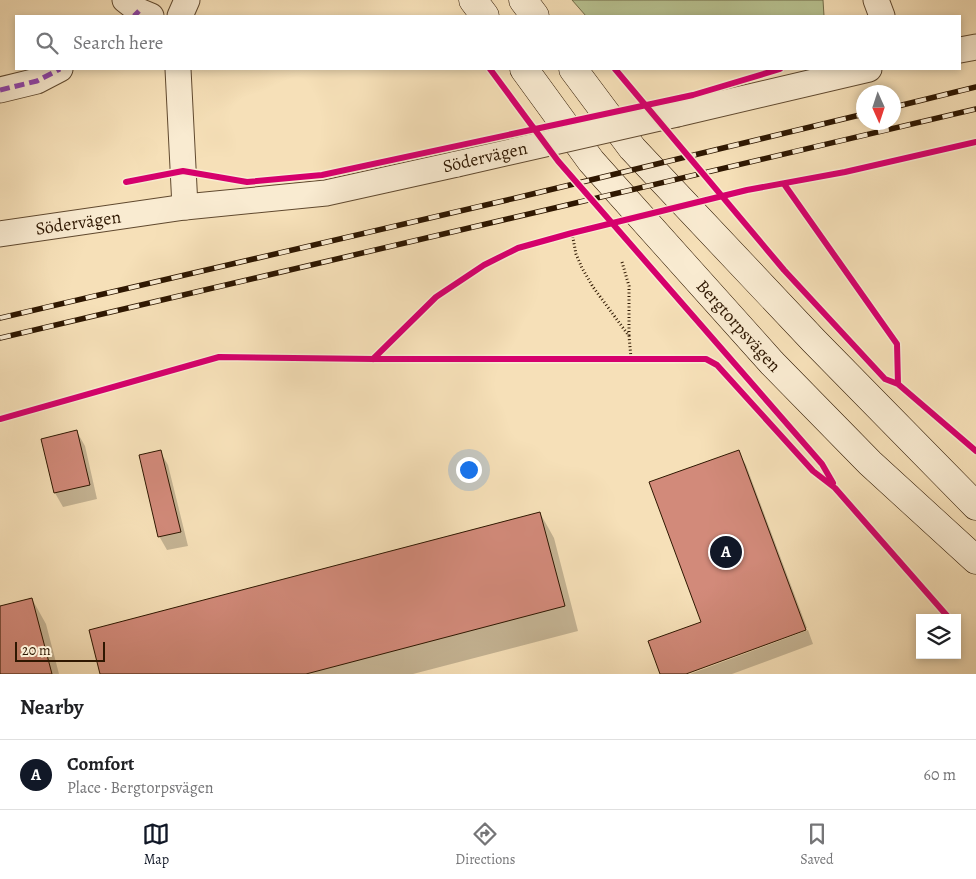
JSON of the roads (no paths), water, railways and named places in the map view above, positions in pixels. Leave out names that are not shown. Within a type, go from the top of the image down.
[{"type":"main road","points":[[472,0],[484,15]]},
{"type":"main road","points":[[523,0],[534,15]]},
{"type":"main road","name":"Bergtorpsvägen","points":[[525,70],[591,161],[772,363],[870,463],[976,560]]},
{"type":"main road","points":[[574,70],[632,148],[814,341],[976,506]]},
{"type":"street","points":[[180,15],[186,0]]},
{"type":"street","points":[[876,0],[882,15]]},
{"type":"street","points":[[961,50],[976,47]]},
{"type":"street","points":[[0,90],[37,81],[58,70]]},
{"type":"street","points":[[178,70],[186,207]]},
{"type":"street","name":"Södervägen","points":[[0,234],[186,207],[326,192],[678,114],[865,70]]},
{"type":"railway","points":[[901,105],[976,87]]},
{"type":"railway","points":[[0,338],[976,109]]},
{"type":"railway","points":[[0,318],[520,197],[856,116]]},
{"type":"place","name":"Comfort","points":[[726,552]]}]
